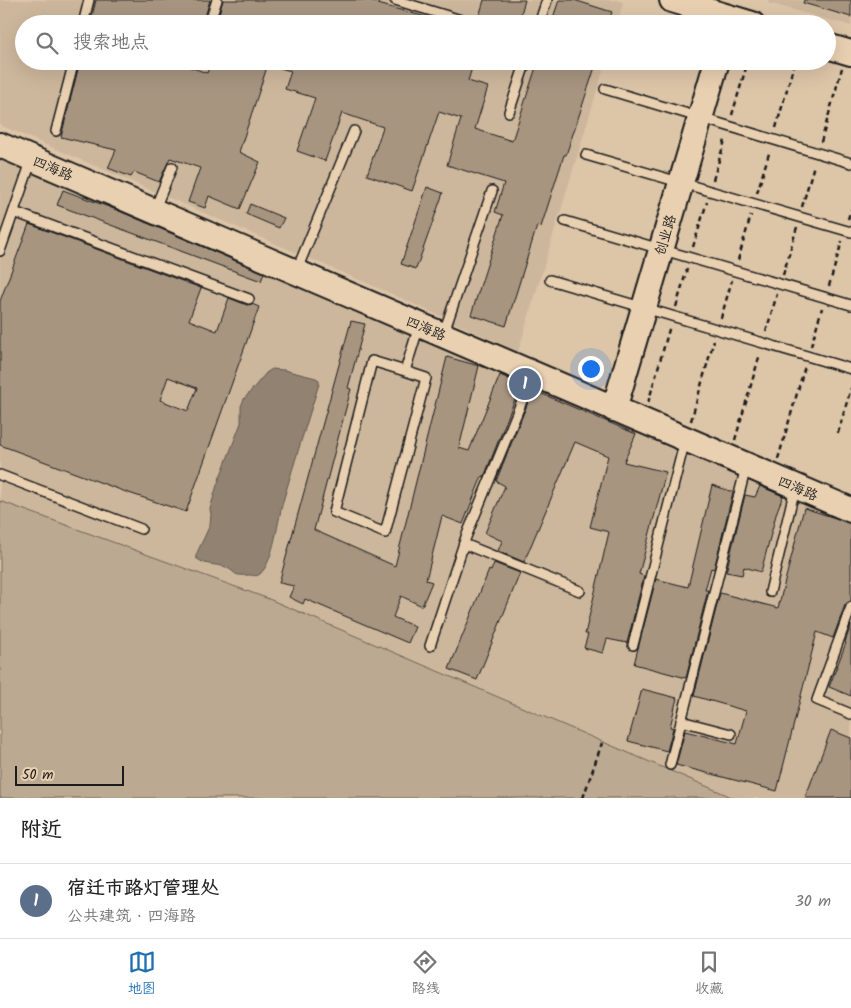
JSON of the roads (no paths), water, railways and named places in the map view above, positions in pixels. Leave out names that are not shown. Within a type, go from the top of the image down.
[{"type":"street","points":[[672,0],[733,15]]},
{"type":"street","name":"创业路","points":[[614,409],[714,70]]},
{"type":"street","name":"四海路","points":[[0,145],[851,510]]},
{"type":"lane","points":[[85,15],[89,0]]},
{"type":"lane","points":[[212,15],[217,0]]},
{"type":"lane","points":[[395,0],[414,3],[448,15]]},
{"type":"lane","points":[[542,15],[547,0]]},
{"type":"lane","points":[[56,131],[72,70]]},
{"type":"lane","points":[[509,112],[523,70]]},
{"type":"lane","points":[[605,89],[851,163]]},
{"type":"lane","points":[[296,272],[354,131]]},
{"type":"lane","points":[[586,155],[848,232]]},
{"type":"lane","points":[[0,251],[32,159]]},
{"type":"lane","points":[[154,211],[172,166]]},
{"type":"lane","points":[[443,335],[492,190]]},
{"type":"lane","points":[[14,212],[249,299]]},
{"type":"lane","points":[[565,221],[851,305]]},
{"type":"lane","points":[[550,280],[851,369]]},
{"type":"lane","points":[[405,371],[419,325]]},
{"type":"lane","points":[[372,361],[405,371],[426,378],[386,532],[334,512],[372,361]]},
{"type":"lane","points":[[430,646],[464,544],[533,374]]},
{"type":"lane","points":[[633,645],[686,439]]},
{"type":"lane","points":[[670,765],[738,462]]},
{"type":"lane","points":[[0,475],[141,529]]},
{"type":"lane","points":[[770,592],[795,486]]},
{"type":"lane","points":[[464,544],[580,591]]},
{"type":"lane","points":[[851,608],[817,700],[851,714]]},
{"type":"lane","points":[[681,721],[731,734]]},
{"type":"place","name":"宿迁市路灯管理处","points":[[525,384]]}]
